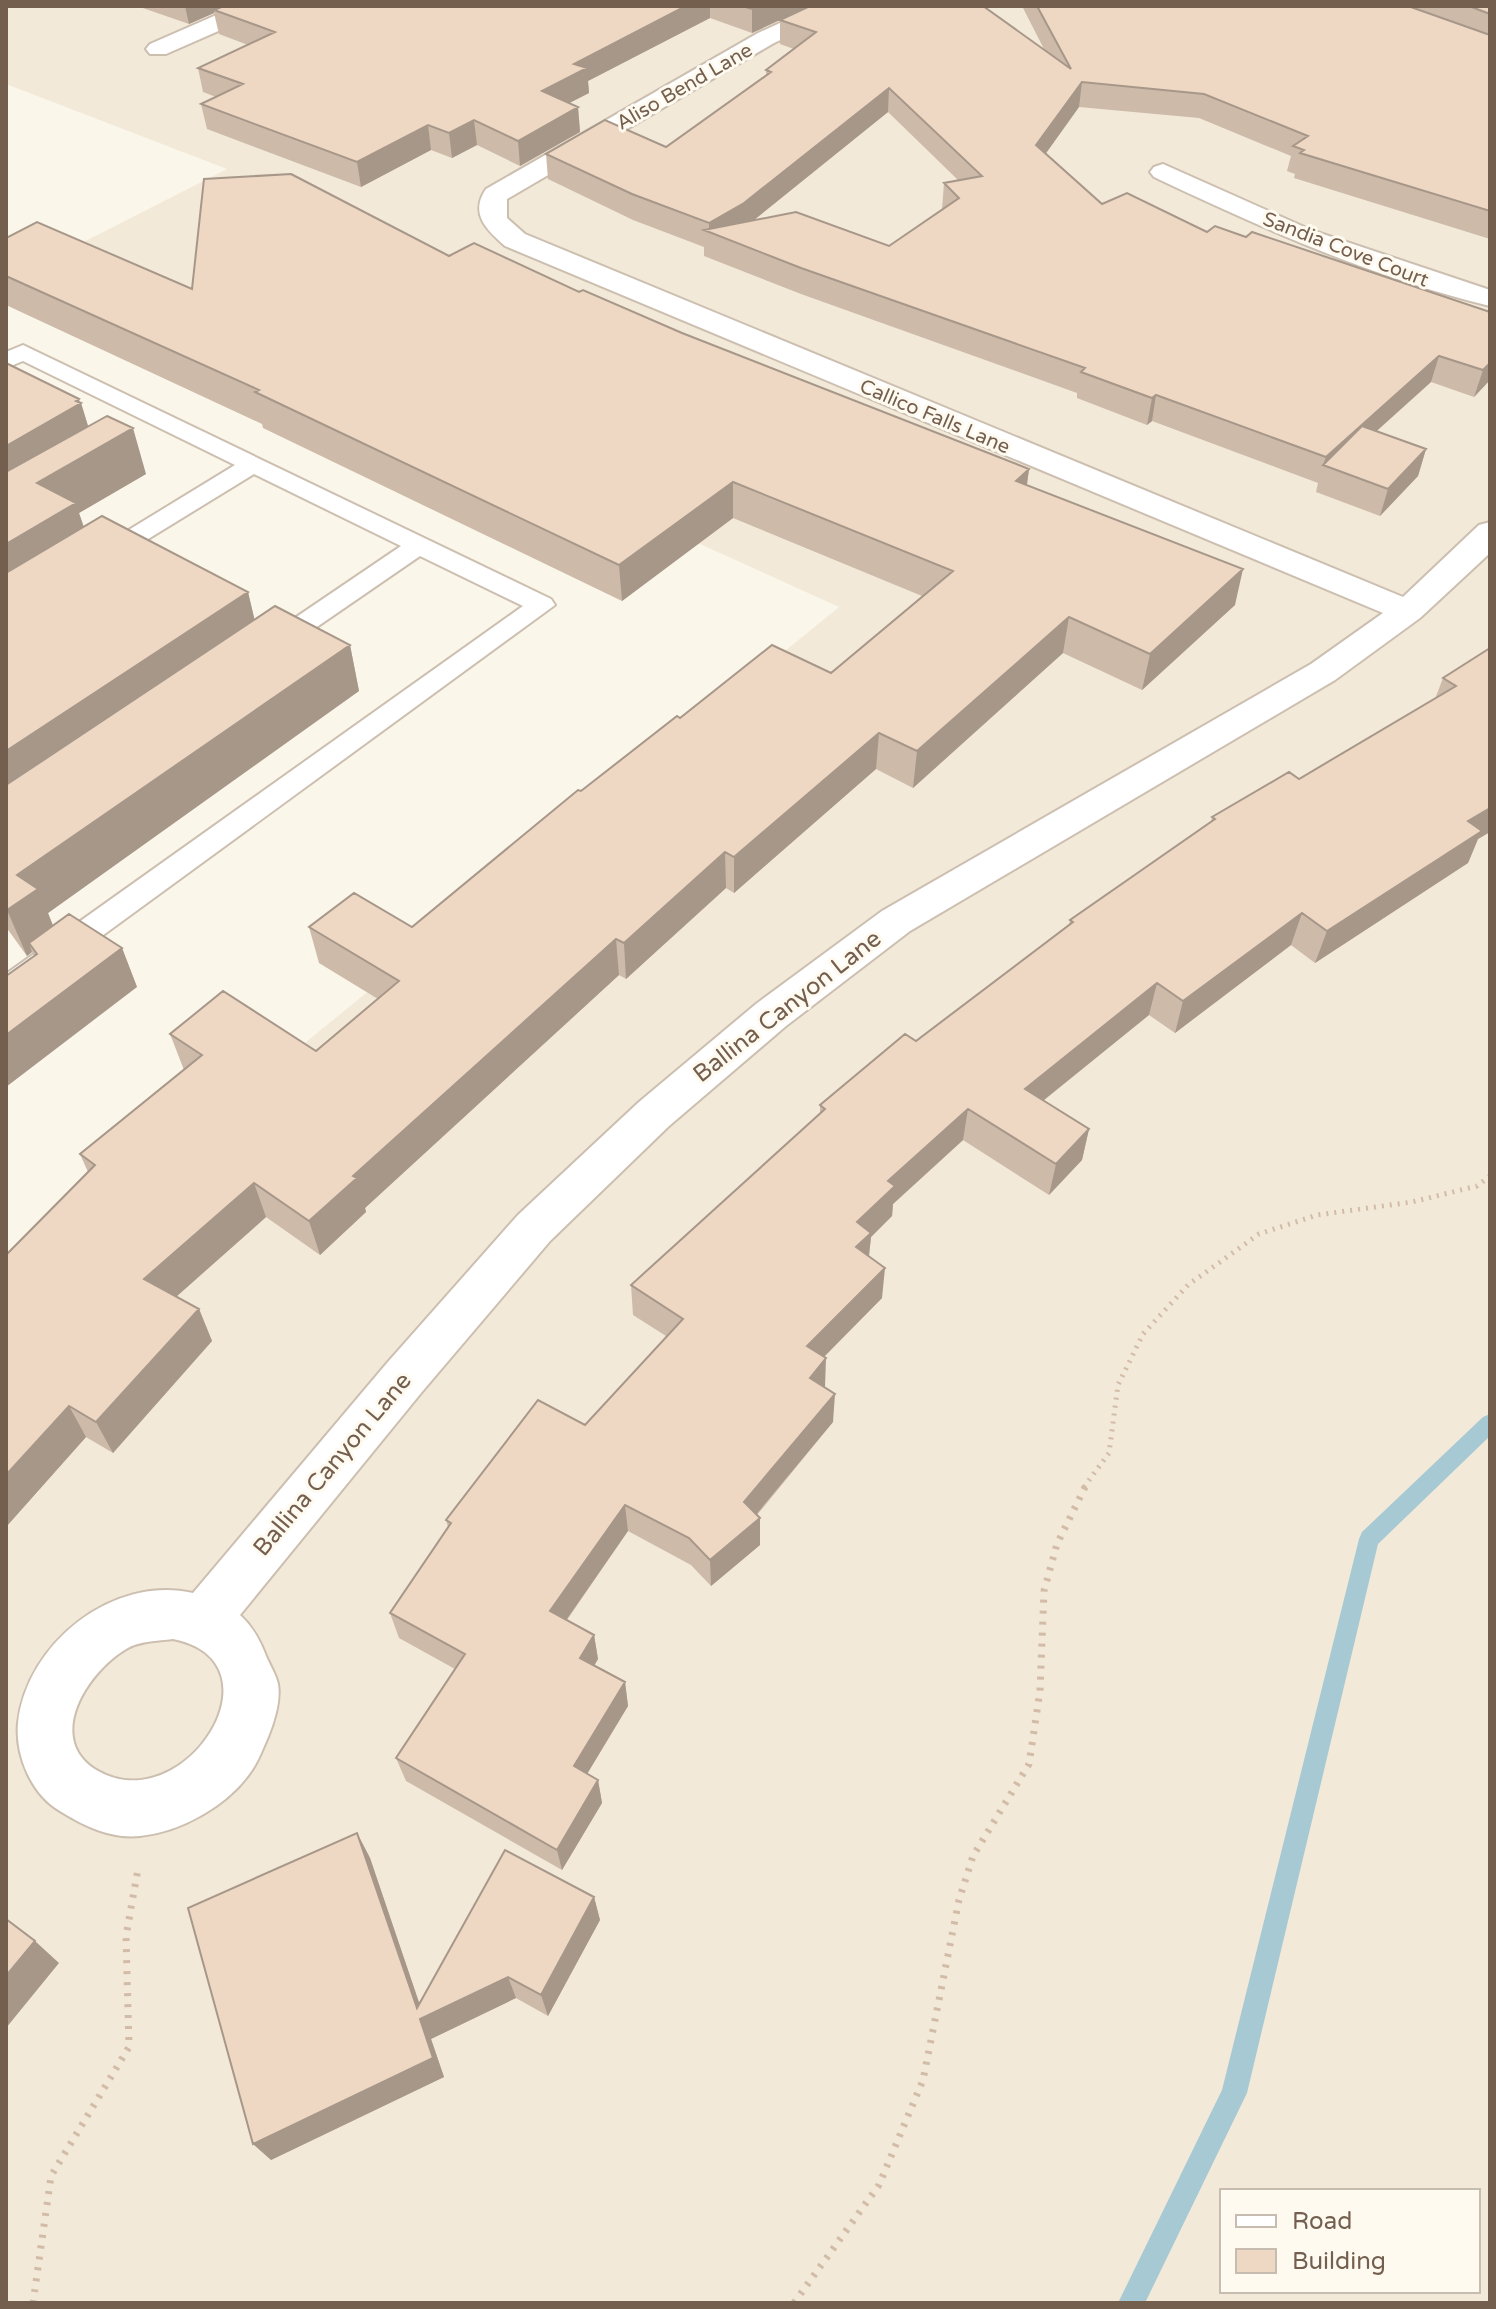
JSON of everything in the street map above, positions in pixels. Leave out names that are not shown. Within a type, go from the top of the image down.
[{"type":"street","points":[[158,49],[256,6]]},
{"type":"street","name":"Aliso Bend Lane","points":[[495,195],[766,38],[835,6]]},
{"type":"street","name":"Sandia Cove Court","points":[[1163,172],[1301,236],[1450,288],[1490,298]]},
{"type":"street","name":"Callico Falls Lane","points":[[495,195],[490,206],[491,218],[515,240],[1408,611]]},
{"type":"street","name":"Ballina Canyon Lane","points":[[203,1621],[394,1390],[534,1228],[654,1114],[759,1024],[896,921],[1323,672],[1408,611],[1480,545],[1490,532]]},
{"type":"street","points":[[173,1614],[203,1621],[227,1636],[243,1659],[251,1687],[248,1719],[234,1750],[211,1777],[181,1797],[148,1809],[114,1809],[84,1799],[61,1778],[47,1750],[45,1718],[57,1684],[77,1655],[106,1632],[138,1618],[173,1614]]},
{"type":"lane","points":[[6,361],[23,352],[542,605],[6,990]]},
{"type":"lane","points":[[139,437],[165,421]]},
{"type":"lane","points":[[84,568],[253,464]]},
{"type":"lane","points":[[251,660],[419,545]]},
{"type":"path","points":[[794,2303],[879,2185],[923,2080],[963,1885],[973,1856],[1029,1764],[1040,1691],[1044,1591],[1057,1544],[1083,1488],[1109,1453],[1118,1385],[1143,1334],[1188,1285],[1259,1234],[1317,1215],[1412,1202],[1477,1186],[1490,1176]]},
{"type":"path","points":[[33,2303],[51,2176],[129,2047],[126,1936],[148,1809]]},
{"type":"shaded area","points":[[6,6],[1490,6],[1490,2303],[6,2303],[6,1287],[839,607],[60,254],[227,169],[6,84]]},
{"type":"building","points":[[224,6],[686,6],[574,64],[587,68],[542,91],[578,107],[518,141],[474,120],[449,133],[428,125],[357,162],[201,104],[243,84],[198,68],[275,32],[214,10]]},
{"type":"building","points":[[810,6],[983,6],[1071,69],[1037,6],[1408,6],[1490,35],[1490,211],[1300,153],[1304,150],[1293,146],[1308,136],[1204,94],[1082,82],[1036,145],[1102,204],[1127,193],[1207,232],[1215,226],[1246,237],[1252,232],[1490,312],[1490,363],[1483,370],[1439,356],[1326,457],[1156,395],[1152,398],[1081,372],[1085,368],[801,268],[704,230],[796,212],[889,246],[959,198],[944,183],[982,176],[889,88],[744,203],[709,223],[632,194],[546,154],[605,120],[666,147],[771,72],[766,70],[816,32],[780,20]]},
{"type":"building","points":[[1469,6],[1490,6],[1490,14]]},
{"type":"building","points":[[291,174],[449,256],[474,243],[579,292],[583,290],[682,333],[1029,469],[1016,481],[1243,569],[1150,654],[1069,617],[917,751],[879,733],[734,857],[725,852],[624,943],[616,939],[353,1176],[357,1178],[309,1221],[254,1183],[144,1279],[199,1309],[96,1422],[69,1406],[6,1475],[6,1255],[95,1165],[80,1154],[202,1055],[170,1034],[223,991],[316,1051],[399,981],[309,927],[354,893],[412,927],[578,790],[581,791],[677,716],[680,718],[772,645],[831,673],[953,571],[733,482],[619,565],[255,392],[259,390],[6,276],[6,238],[37,222],[192,289],[204,179]]},
{"type":"building","points":[[6,363],[79,399],[76,401],[81,403],[6,446]]},
{"type":"building","points":[[107,416],[133,428],[37,483],[76,503],[6,544],[6,472]]},
{"type":"building","points":[[1362,426],[1426,449],[1388,489],[1323,465]]},
{"type":"building","points":[[102,516],[248,592],[6,751],[6,573]]},
{"type":"building","points":[[275,606],[350,645],[17,875],[38,889],[7,910],[6,785]]},
{"type":"building","points":[[1490,648],[1490,808],[1468,821],[1482,831],[1327,931],[1302,913],[1183,1001],[1157,983],[1025,1089],[1089,1129],[1056,1164],[968,1109],[888,1181],[895,1186],[857,1222],[871,1233],[856,1247],[885,1268],[807,1346],[826,1358],[810,1378],[835,1394],[744,1502],[760,1518],[710,1560],[689,1538],[625,1505],[550,1611],[594,1635],[580,1658],[625,1682],[574,1766],[598,1780],[557,1850],[396,1758],[465,1654],[390,1613],[451,1523],[446,1520],[538,1400],[585,1425],[683,1319],[631,1285],[825,1109],[820,1105],[905,1034],[916,1041],[1073,922],[1070,920],[1215,819],[1212,817],[1289,772],[1299,779],[1456,686],[1443,678]]},
{"type":"building","points":[[69,914],[122,948],[6,1035],[6,976],[37,954],[29,943]]},
{"type":"building","points":[[357,1833],[417,2008],[505,1850],[594,1897],[541,1995],[508,1977],[420,2019],[433,2058],[253,2144],[188,1908]]},
{"type":"building","points":[[6,1919],[35,1941],[6,1976]]},
{"type":"waterway","points":[[1131,2303],[1234,2093],[1369,1539],[1490,1423]]}]
